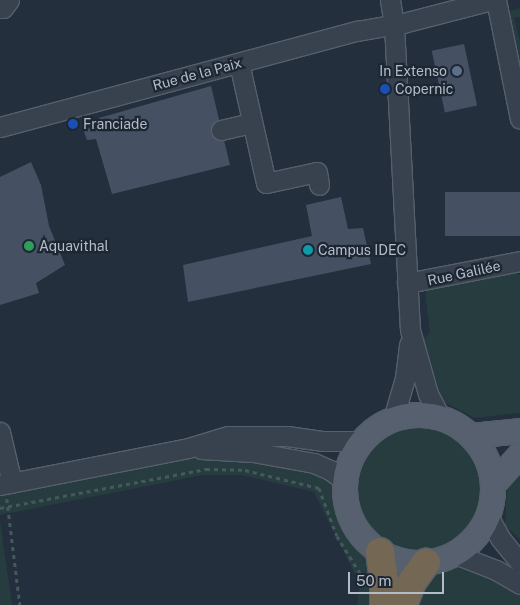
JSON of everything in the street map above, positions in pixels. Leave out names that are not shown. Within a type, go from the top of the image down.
[{"type":"highway","points":[[380,552],[384,580],[384,605]]},
{"type":"highway","points":[[403,605],[412,582],[426,563]]},
{"type":"main road","points":[[408,415],[440,417],[457,425],[472,436],[483,451],[490,468],[493,486],[488,516],[480,531],[469,544],[455,554],[426,563],[402,561],[380,552],[364,538],[352,522],[346,502],[345,481],[350,460],[362,441],[376,428],[393,419],[408,415]]},
{"type":"main road","points":[[472,436],[520,431]]},
{"type":"main road","points":[[493,486],[520,455]]},
{"type":"street","points":[[0,8],[3,8],[9,0]]},
{"type":"street","points":[[390,0],[394,25],[410,330],[405,378],[393,419]]},
{"type":"street","name":"Rue de la Paix","points":[[0,127],[357,31],[394,25],[492,0]]},
{"type":"street","points":[[496,0],[520,119]]},
{"type":"street","points":[[239,63],[266,183],[316,172],[319,185]]},
{"type":"street","points":[[221,130],[252,123]]},
{"type":"street","name":"Rue Galilée","points":[[407,283],[520,261]]},
{"type":"street","points":[[410,330],[428,394],[440,417]]},
{"type":"street","points":[[0,432],[6,484],[188,448],[228,436],[287,436],[322,441],[362,441]]},
{"type":"street","points":[[188,448],[253,452],[314,463],[330,470],[345,481]]},
{"type":"street","points":[[488,516],[500,538],[520,563]]},
{"type":"street","points":[[455,554],[496,570],[520,584]]},
{"type":"path","points":[[0,508],[206,469],[245,470],[319,488],[337,536],[358,568],[365,586]]},
{"type":"path","points":[[6,484],[20,605]]},
{"type":"green space","points":[[520,8],[520,17],[514,18],[520,42],[520,71],[506,13]]},
{"type":"green space","points":[[506,270],[520,275],[520,413],[475,418],[446,403],[436,389],[421,337],[427,337],[430,332],[425,293],[432,287]]},
{"type":"green space","points":[[419,428],[442,433],[462,446],[475,466],[480,489],[475,512],[462,532],[442,545],[419,550],[396,545],[376,532],[363,512],[358,489],[363,466],[376,446],[396,433]]},
{"type":"green space","points":[[215,456],[324,471],[334,484],[340,523],[364,556],[372,572],[375,605],[357,605],[360,584],[314,492],[241,475],[203,475],[0,515],[0,494],[175,460]]},
{"type":"green space","points":[[520,470],[520,539],[505,526],[507,483]]},
{"type":"green space","points":[[0,521],[12,605],[0,605]]},
{"type":"green space","points":[[454,565],[471,567],[520,593],[520,605],[411,605],[431,571]]},
{"type":"building","points":[[464,44],[477,106],[445,112],[432,51]]},
{"type":"building","points":[[211,86],[230,165],[112,194],[96,139],[87,140],[83,129],[93,128],[92,120]]},
{"type":"building","name":"Aquavithal","points":[[31,162],[41,185],[49,226],[65,265],[36,283],[39,293],[0,305],[0,177]]},
{"type":"building","points":[[445,192],[520,192],[520,236],[445,236]]},
{"type":"building","name":"Campus IDEC","points":[[341,197],[348,229],[363,228],[371,264],[188,302],[183,265],[312,236],[306,205]]},
{"type":"place","name":"In Extenso","points":[[457,71]]},
{"type":"place","name":"Copernic","points":[[385,89]]},
{"type":"place","name":"Franciade","points":[[73,124]]},
{"type":"place","name":"Aquavithal","points":[[29,246]]},
{"type":"place","name":"Campus IDEC","points":[[308,250]]}]
